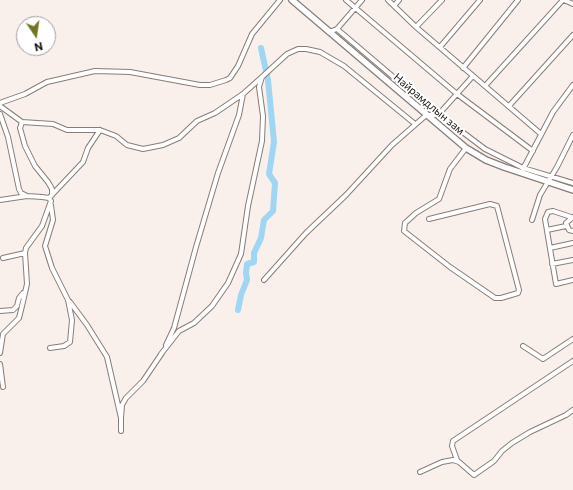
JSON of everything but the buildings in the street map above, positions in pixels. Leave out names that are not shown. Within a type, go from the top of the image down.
[{"type":"main road","name":"Найрамдлын зам","points":[[292,0],[466,148],[486,160],[522,170],[548,183],[573,190]]},
{"type":"street","points":[[280,0],[252,34],[238,66],[230,78],[226,80],[210,85],[200,85],[130,72],[95,71],[47,82],[25,94],[0,104],[22,122],[53,124],[67,130],[100,130],[116,136],[127,145],[143,149],[179,138],[197,121],[215,113],[243,94],[272,70],[287,54],[293,51],[306,49],[320,52],[344,66],[416,124]]},
{"type":"street","points":[[346,0],[457,94],[533,151]]},
{"type":"street","points":[[329,32],[337,28],[362,0]]},
{"type":"street","points":[[388,0],[416,28],[541,134]]},
{"type":"street","points":[[394,6],[399,0]]},
{"type":"street","points":[[416,28],[442,0]]},
{"type":"street","points":[[440,47],[480,0]]},
{"type":"street","points":[[463,68],[518,0]]},
{"type":"street","points":[[485,86],[564,0],[573,4]]},
{"type":"street","points":[[337,28],[439,114],[485,148],[522,170],[573,183]]},
{"type":"street","points":[[509,106],[573,35]]},
{"type":"street","points":[[264,280],[306,233],[346,195],[392,145],[428,115],[439,114],[473,76]]},
{"type":"street","points":[[121,431],[122,405],[126,398],[132,394],[143,381],[179,331],[194,323],[212,306],[228,283],[241,254],[248,206],[262,147],[263,116],[258,87],[262,77]]},
{"type":"street","points":[[522,170],[556,108],[573,85]]},
{"type":"street","points":[[162,354],[174,328],[218,173],[239,115],[243,94]]},
{"type":"street","points":[[0,114],[8,137],[19,189],[21,193],[27,196]]},
{"type":"street","points":[[22,122],[20,128],[25,146],[35,166],[52,189],[51,205],[53,220],[45,246],[52,268],[68,300],[87,325],[106,356],[121,418]]},
{"type":"street","points":[[448,133],[456,126]]},
{"type":"street","points":[[0,200],[27,196],[51,197],[83,162],[88,148],[100,130]]},
{"type":"street","points":[[532,220],[540,196],[552,177],[573,135]]},
{"type":"street","points":[[429,219],[490,204],[497,206],[520,290],[518,293],[501,298],[495,298],[404,231],[405,223],[439,198],[450,169],[466,148]]},
{"type":"street","points":[[0,353],[3,334],[18,318],[23,293],[27,284],[25,253],[42,226],[51,205]]},
{"type":"street","points":[[572,217],[550,211],[546,216],[556,284],[573,280]]},
{"type":"street","points":[[566,226],[567,221],[572,217]]},
{"type":"street","points":[[547,230],[566,226]]},
{"type":"street","points":[[566,226],[573,232]]},
{"type":"street","points":[[550,248],[573,242]]},
{"type":"street","points":[[4,258],[25,253]]},
{"type":"street","points":[[552,264],[573,260]]},
{"type":"street","points":[[0,311],[13,310],[18,306],[19,298],[23,293]]},
{"type":"street","points":[[50,348],[64,346],[72,339],[72,320],[68,300]]},
{"type":"street","points":[[523,346],[543,359],[573,339]]},
{"type":"street","points":[[573,361],[453,441],[452,446],[457,460],[474,475],[494,460],[512,443],[573,410]]},
{"type":"street","points":[[0,364],[3,387]]},
{"type":"street","points":[[420,472],[442,462],[457,460]]},
{"type":"waterway","points":[[238,310],[241,295],[247,280],[247,264],[254,262],[254,253],[261,238],[264,220],[273,211],[275,183],[269,174],[274,142],[268,80],[261,48]]}]
